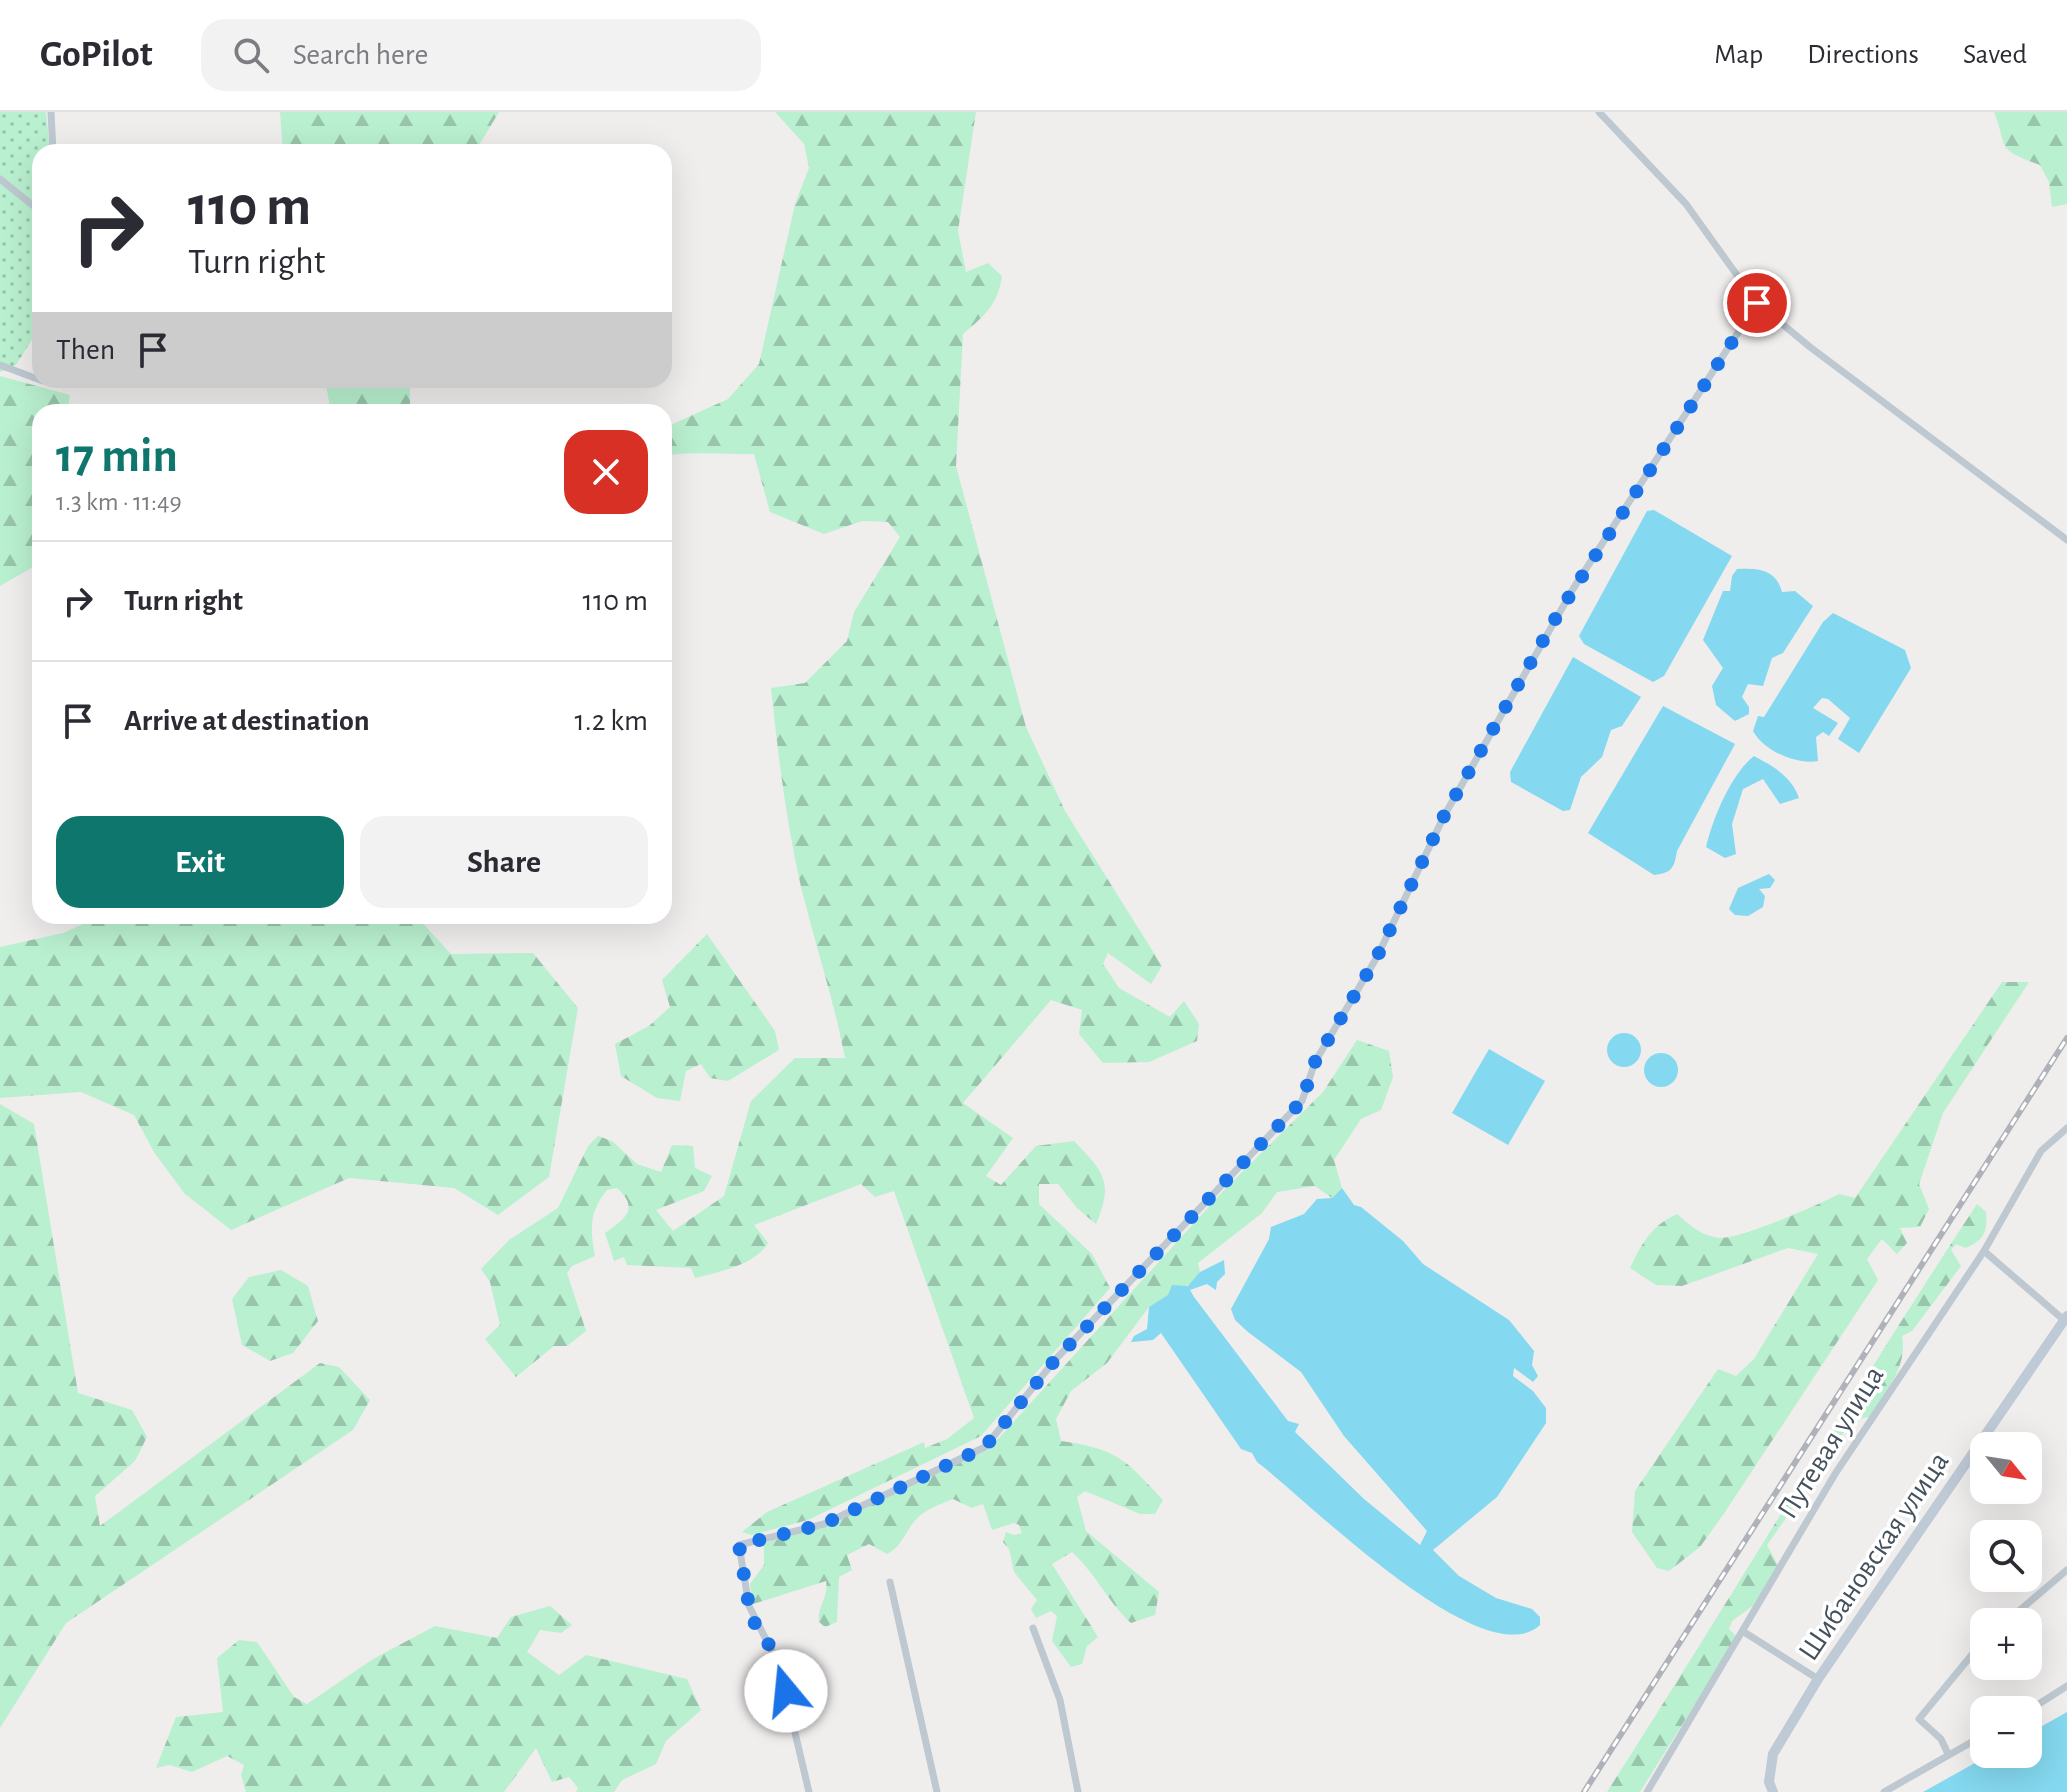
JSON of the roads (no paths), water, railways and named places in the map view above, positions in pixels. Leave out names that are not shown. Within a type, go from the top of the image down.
[{"type":"street","points":[[51,112],[53,144]]},
{"type":"street","points":[[1599,112],[1686,204],[1757,303],[1810,347],[2067,540]]},
{"type":"street","points":[[0,179],[32,205]]},
{"type":"street","points":[[809,1792],[779,1665],[754,1622],[749,1606],[739,1545],[824,1524],[985,1447],[1055,1360],[1302,1101],[1315,1062],[1377,957],[1444,816],[1573,589],[1757,303]]},
{"type":"street","points":[[0,365],[32,377]]},
{"type":"street","name":"Путевая улица","points":[[1647,1792],[1835,1474],[1984,1251],[2041,1151],[2067,1128]]},
{"type":"street","points":[[1984,1251],[2066,1320]]},
{"type":"street","name":"Шибановская улица","points":[[1773,1792],[1769,1782],[1773,1754],[1818,1679],[2066,1320]]},
{"type":"street","points":[[2022,1608],[2067,1570]]},
{"type":"street","points":[[890,1582],[937,1792]]},
{"type":"street","points":[[1033,1628],[1060,1700],[1078,1792]]},
{"type":"street","points":[[1744,1632],[1818,1679]]},
{"type":"street","points":[[1948,1754],[1941,1739],[1919,1719],[1970,1657]]},
{"type":"street","points":[[2042,1702],[2067,1686]]},
{"type":"street","points":[[1884,1792],[1970,1742]]},
{"type":"water","points":[[1654,510],[1732,556],[1664,676],[1653,682],[1584,644],[1579,636],[1647,511]]},
{"type":"water","points":[[1737,569],[1771,574],[1782,592],[1795,591],[1813,606],[1783,653],[1772,658],[1763,686],[1748,684],[1742,697],[1749,707],[1749,714],[1735,721],[1716,705],[1712,686],[1723,668],[1703,640],[1723,591],[1730,591],[1732,576]]},
{"type":"water","points":[[1833,613],[1905,650],[1911,668],[1859,753],[1838,739],[1850,718],[1828,699],[1822,698],[1813,708],[1838,723],[1829,736],[1823,732],[1816,737],[1818,761],[1791,759],[1765,745],[1753,731],[1758,716],[1764,717],[1823,622]]},
{"type":"water","points":[[1573,657],[1641,697],[1622,726],[1611,730],[1602,757],[1581,777],[1570,810],[1563,811],[1511,782],[1510,772]]},
{"type":"water","points":[[1663,706],[1735,744],[1677,851],[1673,866],[1665,873],[1654,875],[1588,833]]},
{"type":"water","points":[[1754,756],[1787,778],[1799,798],[1780,804],[1763,779],[1743,789],[1732,824],[1736,854],[1725,858],[1706,847],[1709,836],[1731,785]]},
{"type":"water","points":[[1769,874],[1775,880],[1770,888],[1759,889],[1765,896],[1763,907],[1748,916],[1735,915],[1729,909],[1738,888]]},
{"type":"water","points":[[1624,1033],[1636,1038],[1641,1050],[1636,1062],[1624,1067],[1612,1062],[1607,1050],[1612,1038]]},
{"type":"water","points":[[1489,1049],[1545,1081],[1508,1145],[1452,1113]]},
{"type":"water","points":[[1661,1053],[1673,1058],[1678,1070],[1673,1082],[1661,1087],[1649,1082],[1644,1070],[1649,1058]]},
{"type":"water","points":[[1342,1188],[1354,1205],[1361,1207],[1403,1241],[1423,1264],[1509,1320],[1534,1351],[1532,1365],[1538,1376],[1533,1382],[1514,1368],[1513,1376],[1533,1391],[1546,1408],[1546,1423],[1497,1497],[1433,1550],[1459,1576],[1496,1598],[1532,1609],[1540,1617],[1540,1625],[1513,1635],[1478,1627],[1438,1606],[1394,1576],[1257,1462],[1252,1453],[1241,1449],[1161,1333],[1153,1340],[1131,1342],[1134,1336],[1147,1329],[1149,1307],[1168,1295],[1172,1285],[1188,1286],[1200,1272],[1224,1260],[1225,1274],[1217,1282],[1216,1290],[1207,1284],[1190,1290],[1194,1297],[1288,1421],[1299,1424],[1295,1432],[1364,1499],[1420,1545],[1427,1531],[1344,1436],[1301,1372],[1248,1332],[1235,1320],[1231,1309],[1269,1239],[1271,1227],[1304,1214],[1317,1199],[1332,1198]]},
{"type":"water","points":[[2067,1712],[2067,1792],[1923,1792],[1970,1766],[2042,1768],[2042,1726]]},
{"type":"railway","points":[[1584,1792],[2067,1038]]}]
